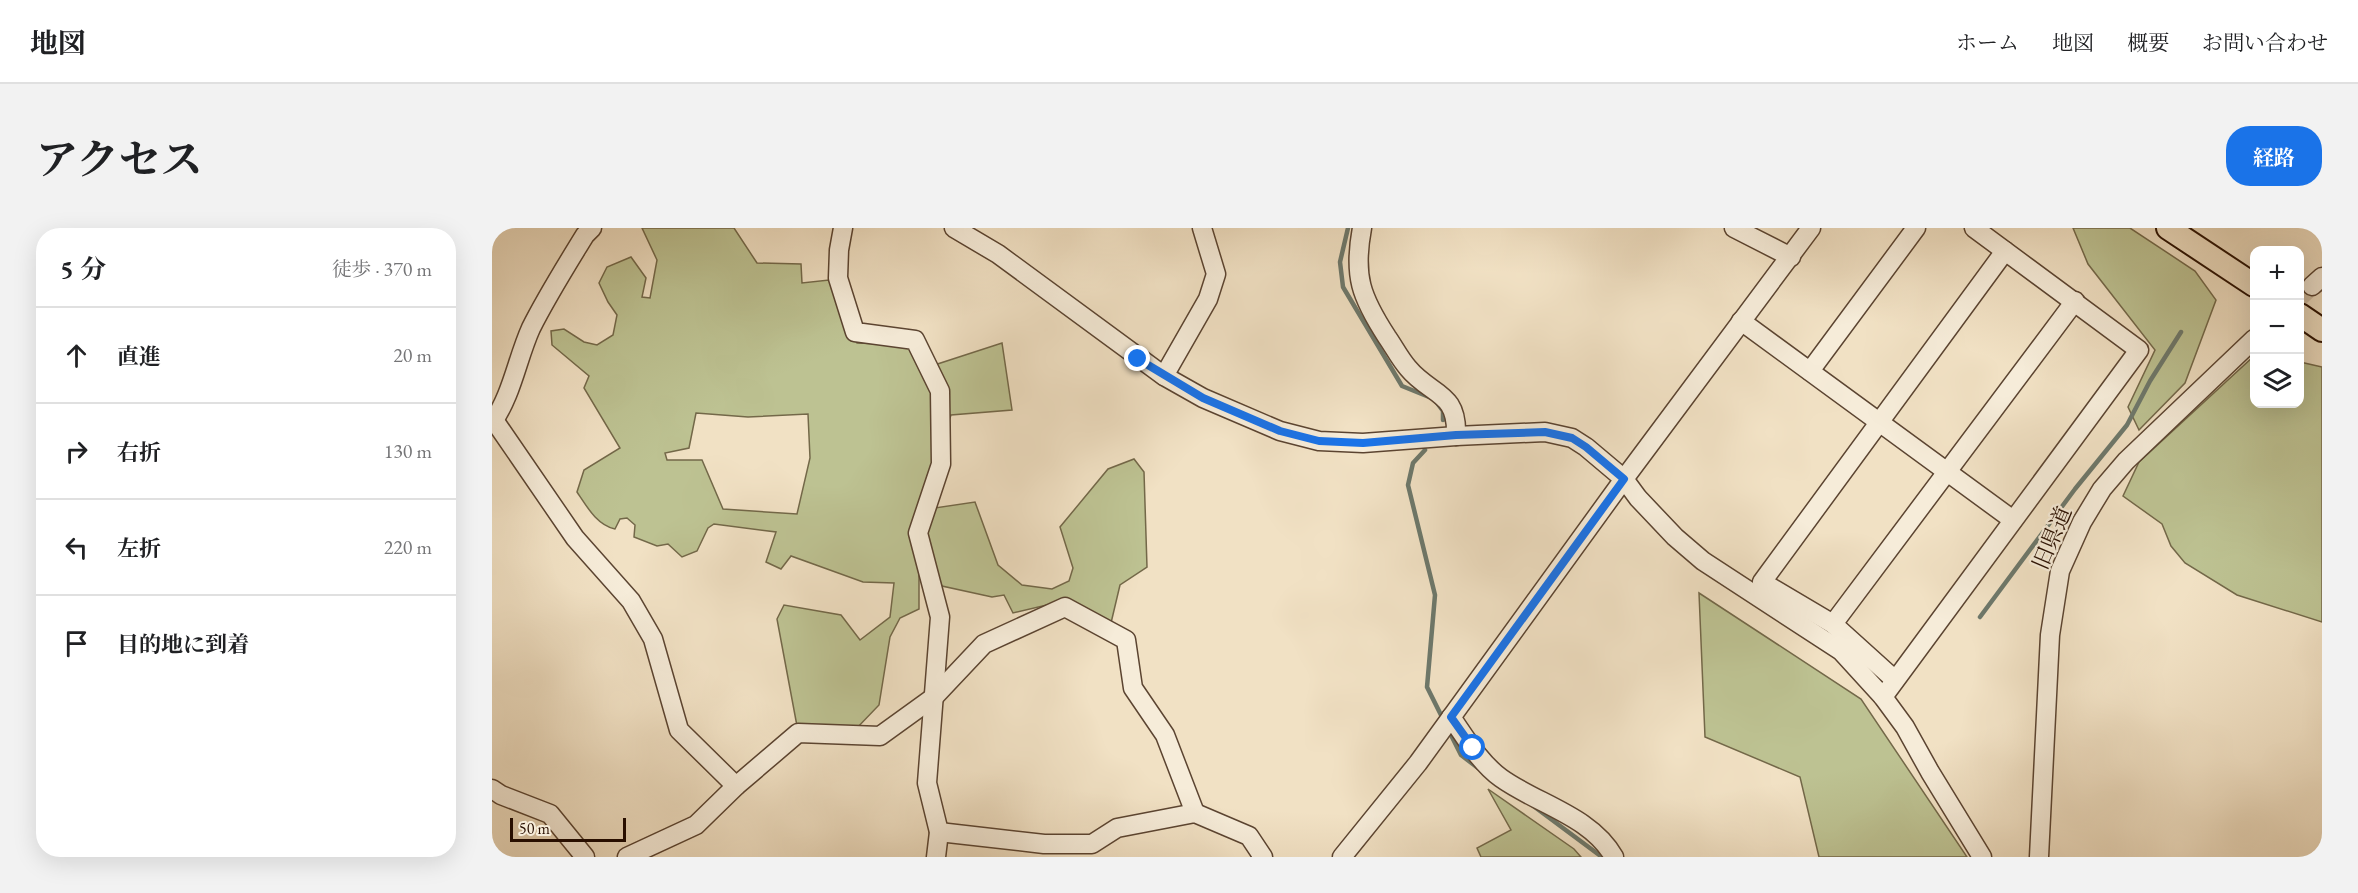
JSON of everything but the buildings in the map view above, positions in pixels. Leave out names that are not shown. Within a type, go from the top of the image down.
[{"type":"main road","points":[[2168,228],[2250,282]]},
{"type":"main road","points":[[2304,318],[2322,330]]},
{"type":"street","points":[[592,228],[585,235],[563,271],[530,330],[502,408],[493,422],[575,538],[631,600],[653,639],[678,730],[736,786]]},
{"type":"street","points":[[843,228],[838,278],[855,332],[915,340],[940,391],[941,464],[918,533],[940,617],[927,783],[939,832],[936,857]]},
{"type":"street","points":[[954,228],[998,254],[1164,376],[1203,398],[1280,431],[1319,441],[1363,443],[1456,435],[1545,432],[1572,438],[1624,479],[1638,498],[1703,561],[1841,651],[1883,697],[1905,727],[1982,857]]},
{"type":"street","points":[[1164,376],[1208,299],[1216,274],[1202,228]]},
{"type":"street","points":[[1362,228],[1357,254],[1360,286],[1371,312],[1409,369],[1452,405],[1457,421],[1456,435]]},
{"type":"street","points":[[1734,228],[1791,257]]},
{"type":"street","points":[[1342,857],[1418,763],[1624,479],[1811,228]]},
{"type":"street","points":[[1810,371],[1916,228]]},
{"type":"street","points":[[1883,697],[2139,350],[1974,228]]},
{"type":"street","points":[[1895,680],[1833,624],[1762,582],[2005,251]]},
{"type":"street","points":[[1833,624],[2075,301]]},
{"type":"street","points":[[1741,321],[2013,520]]},
{"type":"street","name":"旧県道","points":[[2039,857],[2050,635],[2060,571],[2082,522],[2108,482],[2126,461],[2250,343]]},
{"type":"street","points":[[627,857],[696,825],[736,786],[798,733],[880,736],[934,697],[984,644],[1065,607],[1126,640],[1133,688],[1165,735],[1195,813]]},
{"type":"street","points":[[1446,723],[1499,777],[1590,829],[1614,857]]},
{"type":"street","points":[[495,796],[550,814],[585,857]]},
{"type":"street","points":[[939,832],[1044,844],[1092,844],[1116,828],[1195,813],[1249,836],[1263,857]]},
{"type":"green space","points":[[642,228],[734,228],[757,263],[801,264],[802,283],[829,280],[842,317],[857,343],[910,345],[922,369],[1002,343],[1012,410],[951,415],[935,462],[927,476],[935,508],[975,502],[998,565],[1022,585],[1052,589],[1069,581],[1073,568],[1060,527],[1108,469],[1134,459],[1144,472],[1147,567],[1120,585],[1111,623],[1051,604],[1013,613],[1004,595],[992,597],[942,586],[932,563],[919,565],[919,609],[900,618],[890,637],[879,705],[855,730],[797,726],[777,619],[784,605],[841,615],[860,640],[890,617],[894,583],[863,582],[791,556],[781,569],[766,562],[776,532],[714,524],[708,528],[697,551],[682,557],[668,544],[657,546],[634,537],[635,525],[627,518],[620,519],[615,529],[603,524],[593,515],[577,492],[584,470],[620,448],[584,388],[589,376],[552,345],[551,331],[564,329],[584,342],[597,345],[613,335],[617,315],[599,283],[607,267],[631,257],[646,278],[642,297],[650,298],[657,260]],"holes":[[[696,413],[748,417],[808,414],[810,458],[797,514],[723,509],[702,460],[667,460],[665,453],[689,448]]]},
{"type":"green space","points":[[2073,228],[2130,228],[2195,271],[2216,300],[2185,383],[2139,430],[2128,407],[2155,350],[2088,264]]},
{"type":"green space","points":[[2250,360],[2250,408],[2304,408],[2304,363],[2322,367],[2322,622],[2237,595],[2185,563],[2171,546],[2162,524],[2123,496],[2139,462]]},
{"type":"green space","points":[[1699,593],[1861,699],[1967,857],[1819,857],[1800,777],[1705,737]]},
{"type":"green space","points":[[1488,789],[1574,849],[1581,857],[1481,857],[1477,848],[1511,830]]},
{"type":"waterway","points":[[1348,228],[1340,262],[1343,287],[1402,386],[1434,399],[1443,411],[1443,420]]},
{"type":"waterway","points":[[1980,617],[2075,489],[2127,425],[2150,381],[2181,332]]},
{"type":"waterway","points":[[1425,450],[1413,463],[1408,485],[1435,595],[1427,687],[1444,721]]},
{"type":"waterway","points":[[1449,731],[1461,755],[1478,768]]},
{"type":"waterway","points":[[1532,805],[1602,857]]},
{"type":"tunnel","points":[[2304,293],[2312,286]]},
{"type":"route","points":[[1138,359],[1203,398],[1280,431],[1319,441],[1363,443],[1456,435],[1545,432],[1572,438],[1624,479],[1451,717],[1473,748]]}]
